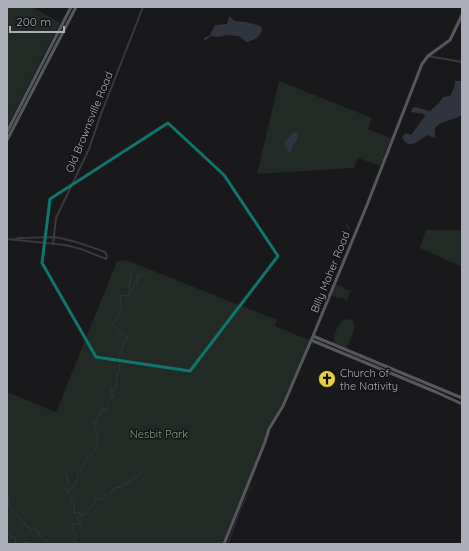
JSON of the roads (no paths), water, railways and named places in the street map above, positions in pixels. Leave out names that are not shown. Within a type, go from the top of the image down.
[{"type":"main road","points":[[7,132],[71,7]]},
{"type":"main road","points":[[7,140],[76,7]]},
{"type":"main road","name":"Billy Maher Road","points":[[224,544],[269,429],[283,406],[313,336],[367,205],[422,64],[428,56],[450,40],[462,15]]},
{"type":"main road","points":[[313,336],[462,404]]},
{"type":"main road","points":[[311,340],[331,348],[344,351],[462,398]]},
{"type":"main road","points":[[331,348],[333,344]]},
{"type":"street","name":"Old Brownsville Road","points":[[53,244],[56,218],[88,149],[143,7]]},
{"type":"street","points":[[428,56],[462,62]]},
{"type":"street","points":[[7,239],[18,241],[53,244],[78,248],[106,259],[107,258],[105,252],[72,240],[53,238],[18,238],[14,240]]},
{"type":"waterway","points":[[346,224],[350,230]]},
{"type":"waterway","points":[[79,544],[73,541],[77,536],[74,533],[72,524],[81,524],[82,522],[78,520],[77,517],[83,515],[77,512],[74,514],[74,505],[67,492],[74,487],[77,481],[78,473],[81,471],[84,463],[97,445],[98,436],[93,422],[98,422],[99,420],[96,418],[101,414],[102,409],[106,410],[108,407],[106,403],[113,398],[113,395],[110,394],[111,388],[114,391],[117,384],[116,378],[120,367],[119,355],[123,347],[122,343],[128,338],[119,332],[116,327],[112,326],[112,324],[122,310],[121,295],[128,296],[130,292],[129,287],[132,272]]},
{"type":"waterway","points":[[131,291],[135,284],[137,284],[137,275],[140,278],[141,274]]},
{"type":"waterway","points":[[84,515],[89,508],[94,505],[97,498],[101,500],[105,495],[107,497],[111,494],[113,489],[114,491],[115,488],[121,487],[123,484],[126,485],[128,481],[131,482],[133,478],[145,469]]},
{"type":"waterway","points":[[66,474],[69,482],[64,489],[68,491]]},
{"type":"waterway","points":[[249,491],[251,487]]},
{"type":"waterway","points":[[7,489],[10,508],[25,523],[24,524],[26,527],[28,526],[31,530],[33,528],[37,530],[40,537],[52,544]]},
{"type":"waterway","points":[[228,544],[247,495]]},
{"type":"waterway","points":[[7,534],[11,537],[15,537],[16,544]]},
{"type":"waterway","points":[[23,544],[25,542],[28,544]]},
{"type":"place","name":"Church of the Nativity","points":[[327,379]]},
{"type":"park label","name":"Nesbit Park","points":[[159,434]]}]
